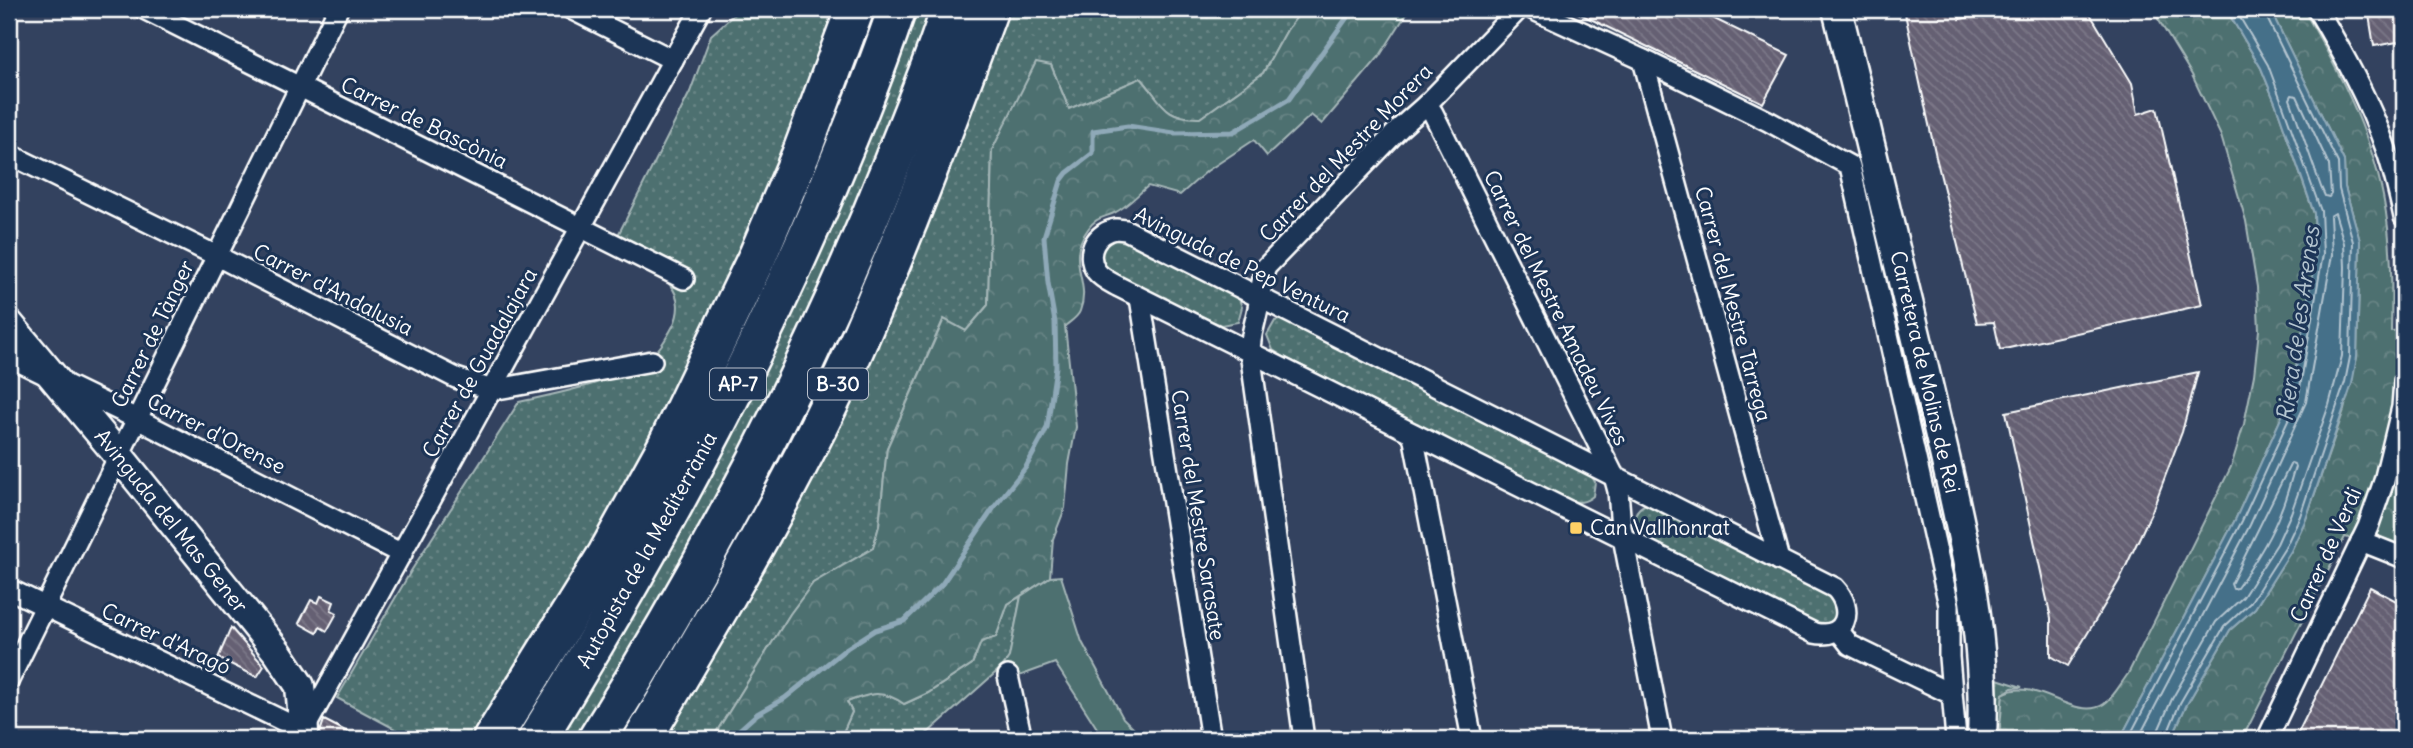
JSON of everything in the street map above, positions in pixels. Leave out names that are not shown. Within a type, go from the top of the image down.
[{"type":"highway","points":[[492,739],[607,554],[665,449],[753,267],[801,155],[856,9]]},
{"type":"highway","name":"Autopista de la Mediterrània","points":[[537,739],[620,603],[690,478],[749,363],[849,137],[897,9]]},
{"type":"highway","name":"AP-7","points":[[597,739],[712,545],[767,439],[873,209],[920,93],[950,9]]},
{"type":"highway","name":"B-30","points":[[643,739],[769,519],[850,359],[927,178],[989,9]]},
{"type":"highway","points":[[480,739],[554,639]]},
{"type":"main road","name":"Carretera de Molins de Rei","points":[[1837,9],[1964,539],[1980,639],[1982,739]]},
{"type":"main road","name":"Avinguda del Mas Gener","points":[[9,324],[278,653],[300,686],[302,735]]},
{"type":"street","name":"Carrer de Bascònia","points":[[144,9],[684,279]]},
{"type":"street","name":"Carrer de Tànger","points":[[9,680],[338,9]]},
{"type":"street","points":[[571,9],[673,60]]},
{"type":"street","name":"Carrer del Mestre Morera","points":[[1304,739],[1250,352],[1262,276],[1266,267],[1519,9]]},
{"type":"street","points":[[1531,9],[1768,121],[1850,166],[1949,606],[1951,694],[1956,739]]},
{"type":"street","points":[[2317,9],[2377,123],[2404,216]]},
{"type":"street","name":"Carrer de Guadalajara","points":[[302,735],[696,16]]},
{"type":"street","name":"Carrer del Mestre Tàrrega","points":[[1643,60],[1779,560]]},
{"type":"street","name":"Carrer del Mestre Amadeu Vives","points":[[1427,104],[1614,476],[1662,739]]},
{"type":"street","name":"Carrer d'Andalusia","points":[[9,154],[456,378],[492,390],[652,361]]},
{"type":"street","name":"Avinguda de Pep Ventura","points":[[1107,230],[1126,230],[1779,560],[1835,588],[1842,595],[1845,601],[1844,623],[1839,631],[1832,634],[1814,634],[1140,298],[1105,279],[1096,271],[1092,259],[1093,245],[1098,236],[1107,230]]},
{"type":"street","name":"Carrer del Mestre Sarasate","points":[[1140,298],[1210,739]]},
{"type":"street","name":"Carrer d'Orense","points":[[9,357],[402,554]]},
{"type":"street","name":"Carrer de Verdi","points":[[2267,739],[2361,541],[2384,481],[2402,407],[2404,381]]},
{"type":"street","points":[[1413,435],[1472,739]]},
{"type":"street","points":[[2361,541],[2404,558]]},
{"type":"street","name":"Carrer d'Aragó","points":[[9,589],[302,735]]},
{"type":"street","points":[[1839,631],[1850,645],[1951,694]]},
{"type":"street","points":[[1008,676],[1022,739]]},
{"type":"green space","points":[[740,9],[1303,9],[1287,30],[1263,73],[1200,118],[1188,118],[1171,112],[1141,78],[1069,109],[1051,65],[992,150],[988,305],[966,331],[943,320],[887,448],[879,526],[873,548],[813,583],[790,614],[712,739],[409,739],[410,737],[337,698],[411,571],[519,402],[586,386],[622,374],[651,356],[668,336],[678,310],[673,290],[650,269],[610,251],[690,92],[711,35]]},
{"type":"green space","points":[[1303,9],[1404,9],[1407,13],[1379,57],[1322,124],[1311,115],[1267,156],[1254,140],[1207,171],[1180,195],[1148,186],[1123,208],[1094,222],[1081,240],[1078,261],[1083,300],[1079,313],[1065,326],[1076,427],[1065,508],[1053,539],[1050,577],[1008,604],[996,637],[981,642],[972,664],[928,693],[904,704],[883,694],[863,696],[847,702],[852,712],[840,739],[712,739],[790,614],[813,583],[873,548],[879,526],[887,448],[944,319],[966,331],[988,305],[992,150],[1036,62],[1051,65],[1069,109],[1141,78],[1171,112],[1188,118],[1200,118],[1263,73],[1287,30]]},
{"type":"green space","points":[[2152,9],[2226,9],[2261,68],[2275,102],[2314,214],[2316,254],[2291,396],[2236,518],[2120,739],[1999,739],[2003,694],[2028,690],[2080,708],[2093,708],[2104,704],[2114,694],[2128,674],[2231,467],[2244,424],[2254,375],[2259,330],[2257,287],[2246,221],[2221,136],[2192,75]]},
{"type":"green space","points":[[2270,9],[2303,9],[2351,100],[2377,171],[2390,246],[2391,331],[2404,330],[2404,558],[2345,537],[2242,739],[2171,739],[2186,706],[2230,630],[2255,608],[2291,551],[2306,519],[2344,410],[2357,357],[2360,241],[2345,187],[2344,161]]},
{"type":"green space","points":[[1112,239],[1132,241],[1237,294],[1242,307],[1238,322],[1221,325],[1107,271],[1102,249]]},
{"type":"green space","points":[[1284,319],[1589,472],[1595,482],[1593,496],[1581,502],[1568,500],[1284,357],[1273,350],[1267,335],[1275,321]]},
{"type":"green space","points":[[1644,505],[1653,505],[1834,594],[1837,612],[1834,621],[1817,627],[1643,537],[1634,520]]},
{"type":"green space","points":[[1061,576],[1082,642],[1123,718],[1144,739],[1104,739],[1055,663],[1022,675],[1008,676],[1003,666],[1009,657],[1021,596],[1050,577]]},
{"type":"green space","points":[[1021,596],[1009,658],[921,739],[840,739],[852,712],[847,702],[863,696],[883,694],[904,704],[928,693],[972,664],[981,642],[996,637],[1008,604]]},
{"type":"green space","points":[[1966,669],[2022,687],[2012,688],[2003,694],[1999,739],[1966,739],[1969,708]]},
{"type":"water","points":[[2226,9],[2270,9],[2344,161],[2345,187],[2360,241],[2357,357],[2352,384],[2306,519],[2291,551],[2255,608],[2230,630],[2186,706],[2171,739],[2120,739],[2236,518],[2291,396],[2316,254],[2314,213],[2275,102],[2261,68]]},
{"type":"building","points":[[1570,9],[1694,9],[1789,55],[1763,103]]},
{"type":"building","points":[[1904,9],[1958,9],[1960,19],[2012,9],[2087,9],[2132,83],[2138,114],[2157,108],[2202,305],[2000,350],[1994,322],[1977,323],[1936,157]]},
{"type":"building","points":[[2368,9],[2404,9],[2404,41],[2374,46]]},
{"type":"building","points":[[2198,372],[2182,432],[2152,511],[2119,581],[2068,666],[2051,656],[2051,618],[2006,412]]},
{"type":"building","points":[[2370,587],[2404,605],[2404,739],[2295,739]]},
{"type":"building","points":[[321,596],[334,602],[331,610],[337,613],[327,631],[320,627],[317,633],[299,623],[311,600],[318,603]]},
{"type":"building","points":[[231,628],[264,666],[257,677],[218,658]]},
{"type":"building","points":[[324,720],[361,739],[318,739]]},
{"type":"waterway","points":[[729,739],[757,714],[785,698],[847,648],[875,630],[904,621],[942,584],[995,506],[1026,467],[1047,428],[1056,367],[1055,322],[1044,237],[1061,181],[1093,153],[1093,131],[1128,126],[1174,133],[1233,132],[1289,99],[1353,9]]},
{"type":"place","name":"Can Vallhonrat","points":[[1576,528]]},
{"type":"water label","name":"Riera de les Arenes","points":[[2298,324]]}]
